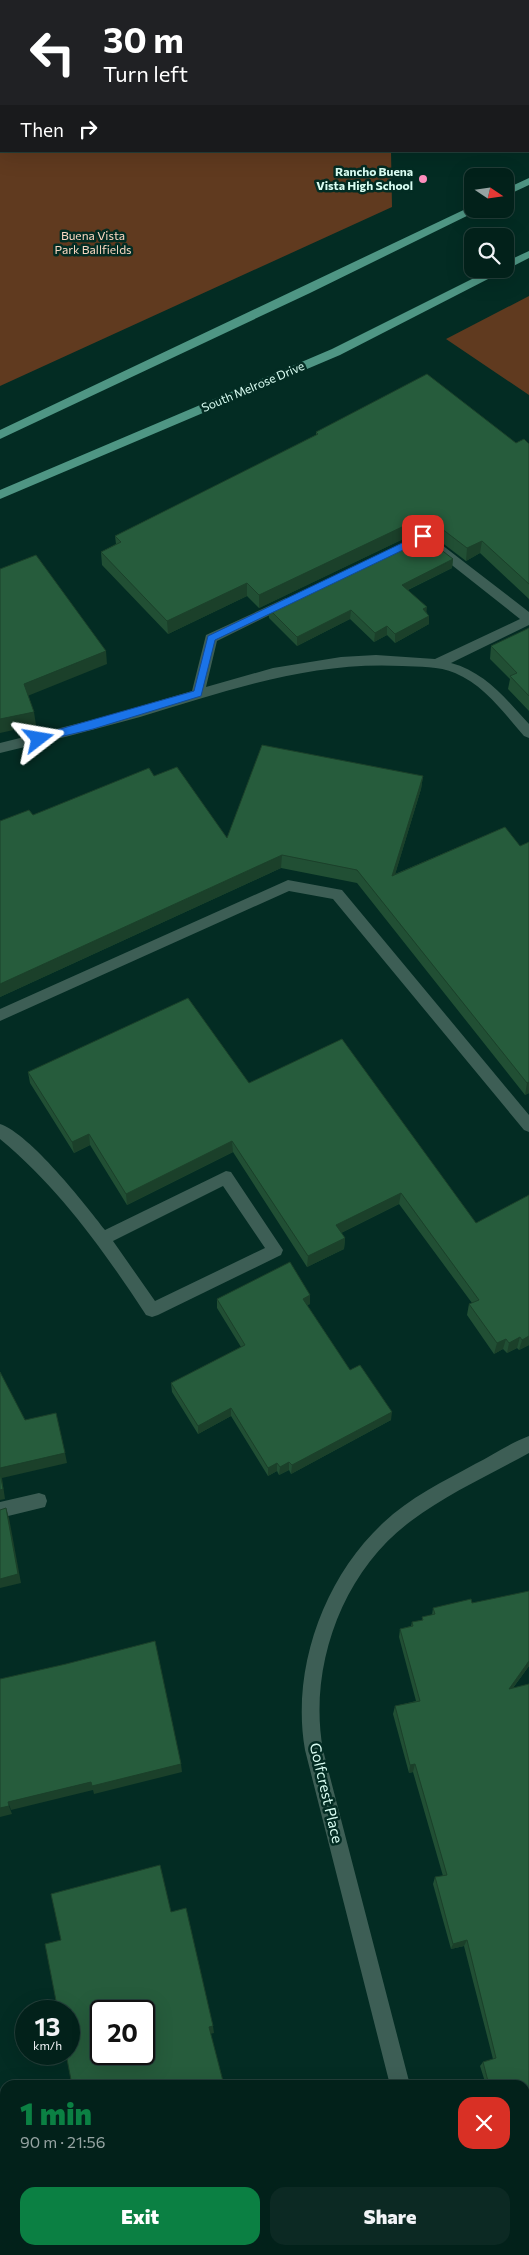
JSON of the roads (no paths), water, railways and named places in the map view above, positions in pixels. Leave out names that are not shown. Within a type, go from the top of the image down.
[{"type":"main road","points":[[514,188],[529,181]]},
{"type":"main road","points":[[0,435],[297,295],[464,213]]},
{"type":"main road","points":[[514,262],[529,254]]},
{"type":"main road","name":"South Melrose Drive","points":[[0,495],[336,352],[482,278]]},
{"type":"street","points":[[430,542],[529,620],[437,664]]},
{"type":"street","points":[[198,693],[211,638],[299,596]]},
{"type":"street","points":[[0,748],[93,725],[272,671],[305,664],[372,660],[437,664],[458,669],[476,678],[493,692],[529,733]]},
{"type":"street","points":[[0,1015],[288,885],[336,894],[529,1126]]},
{"type":"street","points":[[0,1130],[41,1165],[104,1238],[152,1310],[275,1250],[226,1177],[104,1238]]},
{"type":"street","name":"Golfcrest Place","points":[[399,2080],[321,1784],[314,1747],[312,1693],[317,1656],[328,1621],[342,1588],[362,1557],[390,1528],[426,1502],[529,1444]]},
{"type":"street","points":[[0,1510],[40,1501]]},
{"type":"place","name":"Rancho Buena Vista High School","points":[[423,179]]},
{"type":"park label","name":"Buena Vista Park Ballfields","points":[[93,243]]}]
